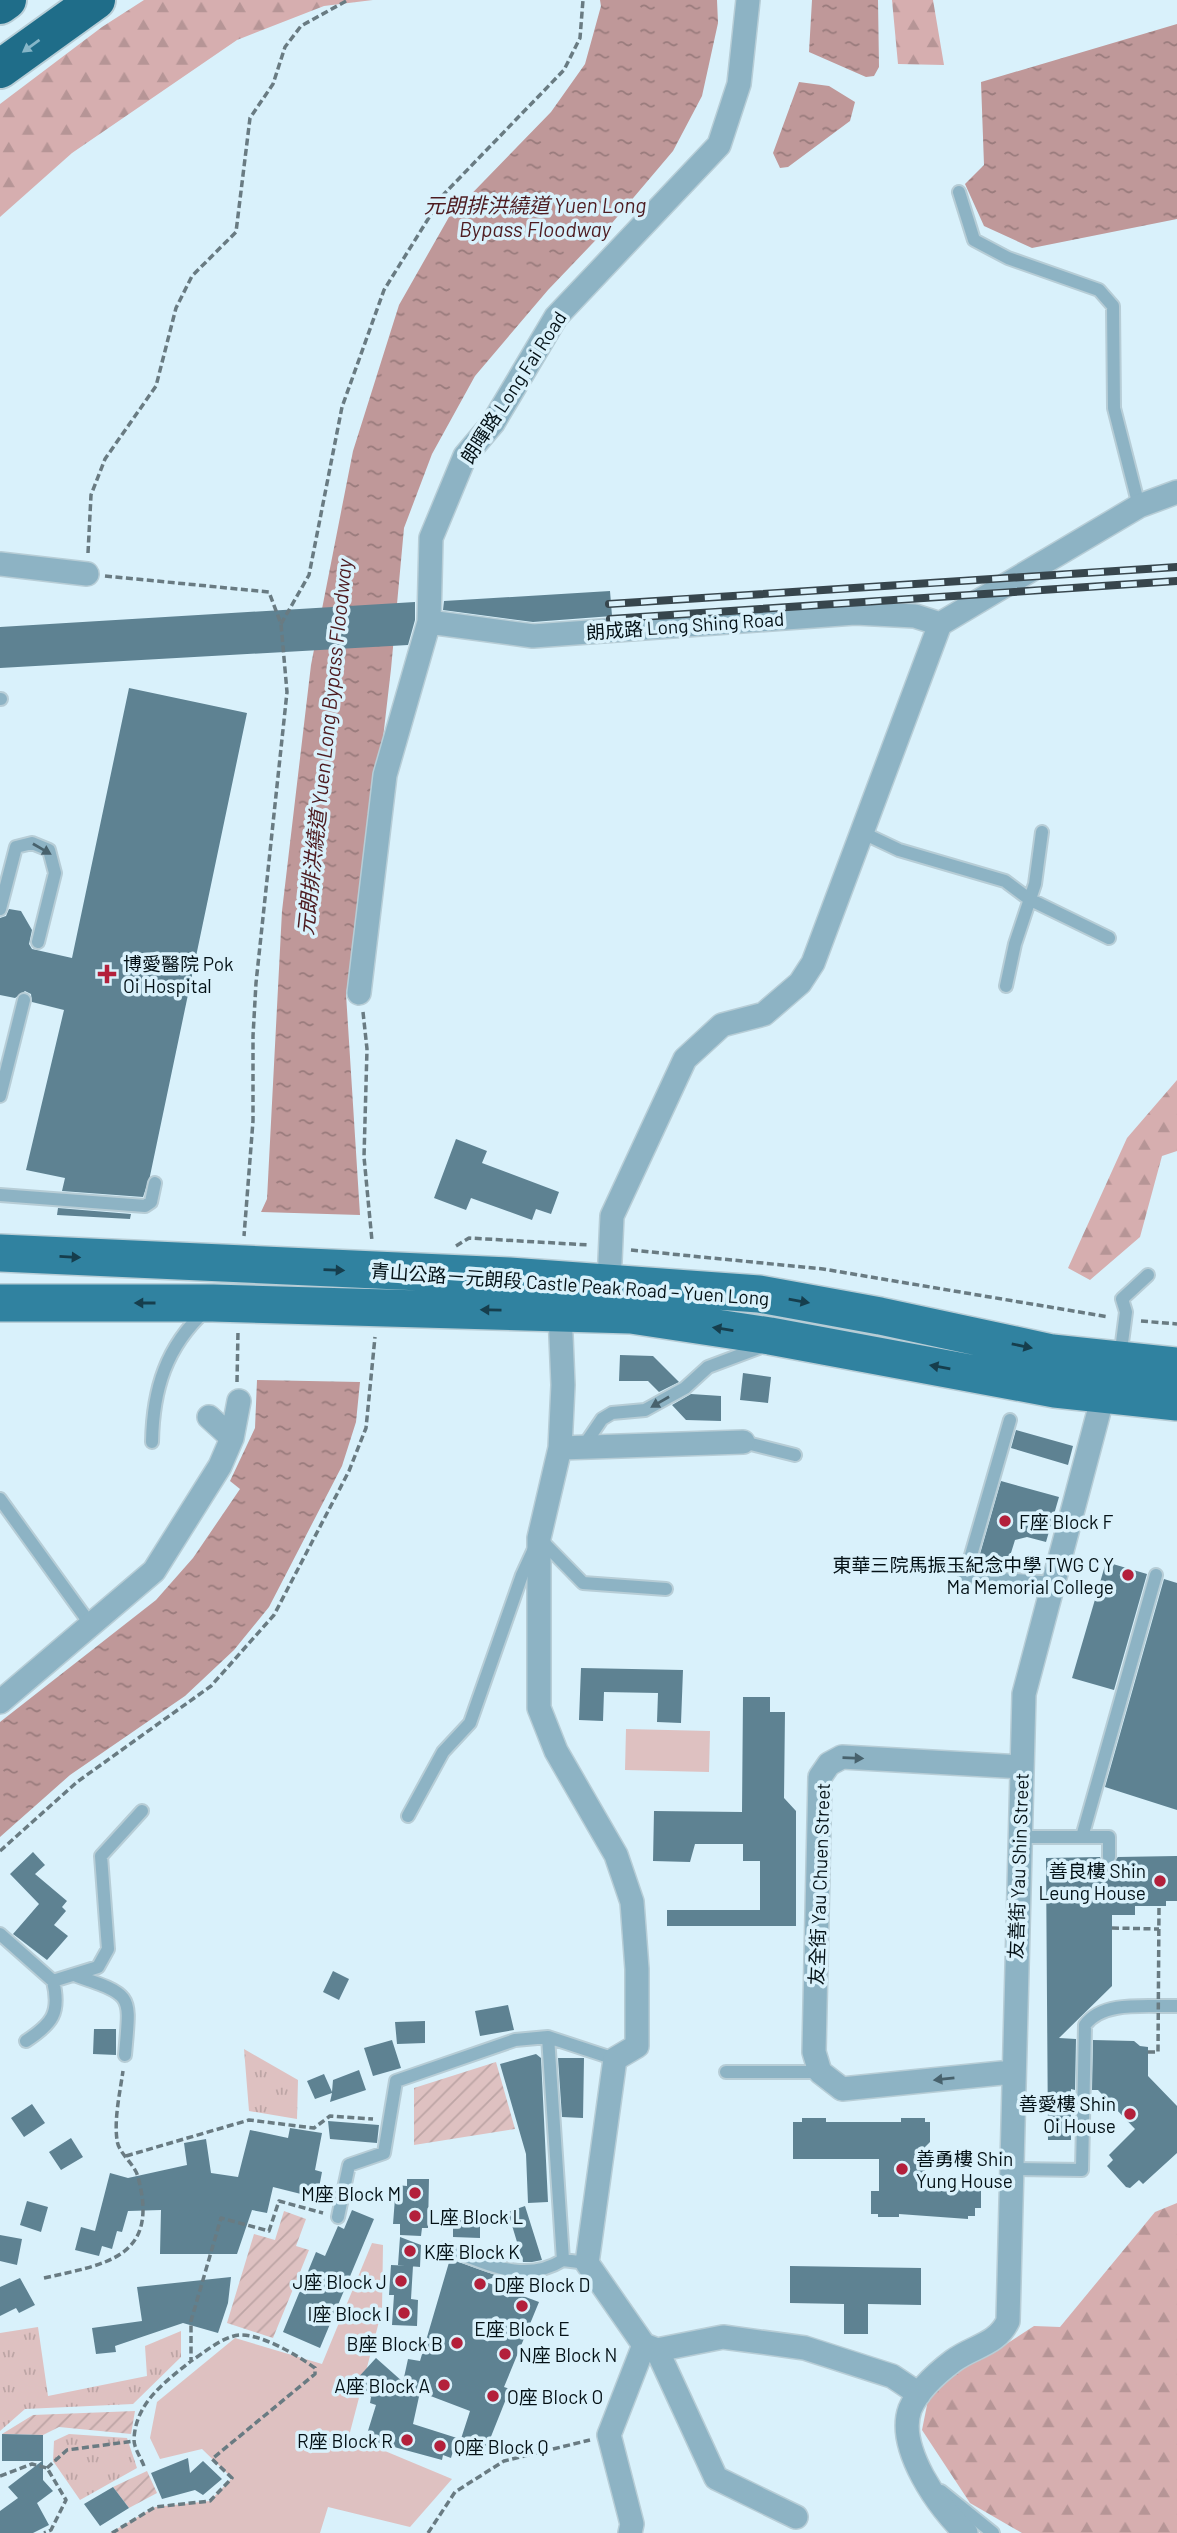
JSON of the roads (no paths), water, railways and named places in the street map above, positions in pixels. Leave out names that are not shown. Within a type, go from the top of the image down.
[{"type":"highway","points":[[0,5],[7,0]]},
{"type":"highway","points":[[0,69],[96,0]]},
{"type":"main road","name":"青山公路－元朗段 Castle Peak Road – Yuen Long","points":[[0,1254],[598,1256],[759,1294],[880,1315],[1052,1353],[1177,1366]]},
{"type":"main road","name":"青山公路－元朗段 Castle Peak Road – Yuen Long","points":[[0,1303],[226,1316],[560,1312],[631,1315],[784,1338],[1103,1395],[1177,1402]]},
{"type":"street","name":"朗暉路 Long Fai Road","points":[[359,993],[384,775],[429,622],[431,538],[465,456],[493,422],[556,317],[719,145],[738,85],[748,0]]},
{"type":"street","points":[[598,1256],[612,1216],[685,1059],[723,1025],[764,1014],[800,983],[813,963],[940,624],[1139,506],[1177,492]]},
{"type":"street","points":[[0,564],[87,574]]},
{"type":"street","name":"朗成路 Long Shing Road","points":[[429,622],[533,636],[855,613],[915,616],[940,624]]},
{"type":"street","points":[[560,1312],[563,1385],[560,1448],[539,1538],[539,1708],[556,1751],[616,1855],[632,1902],[637,1969],[637,2046],[615,2059],[587,2263],[650,2347],[716,2478],[796,2517]]},
{"type":"street","points":[[0,1702],[154,1571],[220,1465],[232,1438],[238,1393]]},
{"type":"street","name":"友善街 Yau Shin Street","points":[[919,2394],[953,2361],[1002,2334],[1008,2321],[1012,2072],[1024,1694],[1103,1395]]},
{"type":"street","points":[[209,1417],[232,1438]]},
{"type":"street","points":[[560,1448],[743,1442]]},
{"type":"street","name":"友全街 Yau Chuen Street","points":[[820,2072],[814,2052],[820,1777],[830,1764],[842,1757],[1021,1767]]},
{"type":"street","points":[[820,2072],[830,2083],[842,2089],[1012,2072]]},
{"type":"street","points":[[650,2347],[723,2337],[804,2348],[892,2376],[919,2394],[910,2411],[910,2444],[922,2475],[942,2507],[966,2533]]},
{"type":"street","points":[[630,2533],[632,2524],[609,2435],[650,2347]]},
{"type":"lane","points":[[959,192],[974,240],[1008,258],[1099,289],[1113,306],[1114,408],[1139,506]]},
{"type":"lane","points":[[861,832],[900,850],[1005,881],[1029,899],[1109,938]]},
{"type":"lane","points":[[1006,986],[1035,884],[1042,832]]},
{"type":"lane","points":[[0,909],[16,848],[28,843],[49,850],[55,873],[38,942]]},
{"type":"lane","points":[[0,1094],[24,1000]]},
{"type":"lane","points":[[0,1195],[145,1206],[151,1202],[155,1183]]},
{"type":"lane","points":[[1120,1362],[1125,1319],[1122,1299],[1148,1275]]},
{"type":"lane","points":[[152,1442],[153,1408],[160,1375],[185,1330],[226,1316]]},
{"type":"lane","points":[[583,1447],[602,1419],[612,1413],[645,1410],[685,1388],[708,1367],[784,1338]]},
{"type":"lane","points":[[1010,1420],[965,1576],[1052,1583]]},
{"type":"lane","points":[[743,1442],[795,1455]]},
{"type":"lane","points":[[0,1499],[91,1625]]},
{"type":"lane","points":[[408,1816],[443,1752],[470,1723],[522,1575],[539,1538],[583,1583],[666,1589]]},
{"type":"lane","points":[[1082,1837],[1156,1575]]},
{"type":"lane","points":[[53,1981],[77,1976],[98,1967],[108,1949],[101,1856],[142,1811]]},
{"type":"lane","points":[[1019,1837],[1109,1837],[1109,1857]]},
{"type":"lane","points":[[0,1934],[53,1981],[57,1998],[47,2027],[26,2041]]},
{"type":"lane","points":[[77,1976],[117,1990],[125,1997],[129,2008],[125,2055]]},
{"type":"lane","points":[[1011,2169],[1082,2170],[1084,2025],[1092,2015],[1105,2009],[1177,2006]]},
{"type":"lane","points":[[338,2217],[349,2165],[384,2153],[396,2081],[515,2040],[548,2037],[615,2059]]},
{"type":"lane","points":[[548,2037],[563,2260]]},
{"type":"lane","points":[[726,2072],[820,2072]]},
{"type":"lane","points":[[445,2248],[520,2273],[551,2268],[563,2260],[587,2263]]},
{"type":"lane","points":[[922,2475],[993,2533]]},
{"type":"water","name":"元朗排洪繞道 Yuen Long Bypass Floodway","points":[[600,0],[717,0],[718,23],[702,96],[673,151],[475,376],[432,454],[404,528],[368,868],[346,994],[360,1215],[261,1212],[267,1199],[282,911],[311,665],[353,451],[399,305],[449,217],[551,112],[585,64],[601,6]]},
{"type":"water","points":[[812,0],[878,0],[879,67],[874,76],[866,77],[809,52]]},
{"type":"water","points":[[1177,24],[1177,219],[1032,248],[984,226],[965,184],[984,165],[981,82]]},
{"type":"water","points":[[799,82],[829,86],[855,102],[850,121],[788,167],[780,168],[773,153]]},
{"type":"water","points":[[257,1380],[360,1382],[356,1422],[342,1466],[269,1607],[234,1650],[185,1696],[70,1775],[0,1837],[0,1722],[156,1600],[193,1558],[240,1489],[230,1481],[255,1428]]},
{"type":"railway","points":[[609,604],[1177,567]]},
{"type":"railway","points":[[610,619],[1177,581]]},
{"type":"place","name":"博愛醫院 Pok Oi Hospital","points":[[107,974]]},
{"type":"place","name":"F座 Block F","points":[[1005,1521]]},
{"type":"place","name":"東華三院馬振玉紀念中學 TWG C Y Ma Memorial College","points":[[1128,1575]]},
{"type":"place","name":"善良樓 Shin Leung House","points":[[1160,1881]]},
{"type":"place","name":"善愛樓 Shin Oi House","points":[[1130,2114]]},
{"type":"place","name":"善勇樓 Shin Yung House","points":[[902,2169]]},
{"type":"place","name":"M座 Block M","points":[[415,2193]]},
{"type":"place","name":"L座 Block L","points":[[415,2216]]},
{"type":"place","name":"K座 Block K","points":[[410,2251]]},
{"type":"place","name":"J座 Block J","points":[[401,2281]]},
{"type":"place","name":"D座 Block D","points":[[480,2284]]},
{"type":"place","name":"E座 Block E","points":[[522,2306]]},
{"type":"place","name":"I座 Block I","points":[[404,2313]]},
{"type":"place","name":"B座 Block B","points":[[457,2343]]},
{"type":"place","name":"N座 Block N","points":[[505,2354]]},
{"type":"place","name":"A座 Block A","points":[[444,2385]]},
{"type":"place","name":"O座 Block O","points":[[493,2396]]},
{"type":"place","name":"R座 Block R","points":[[407,2440]]},
{"type":"place","name":"Q座 Block Q","points":[[440,2446]]}]
